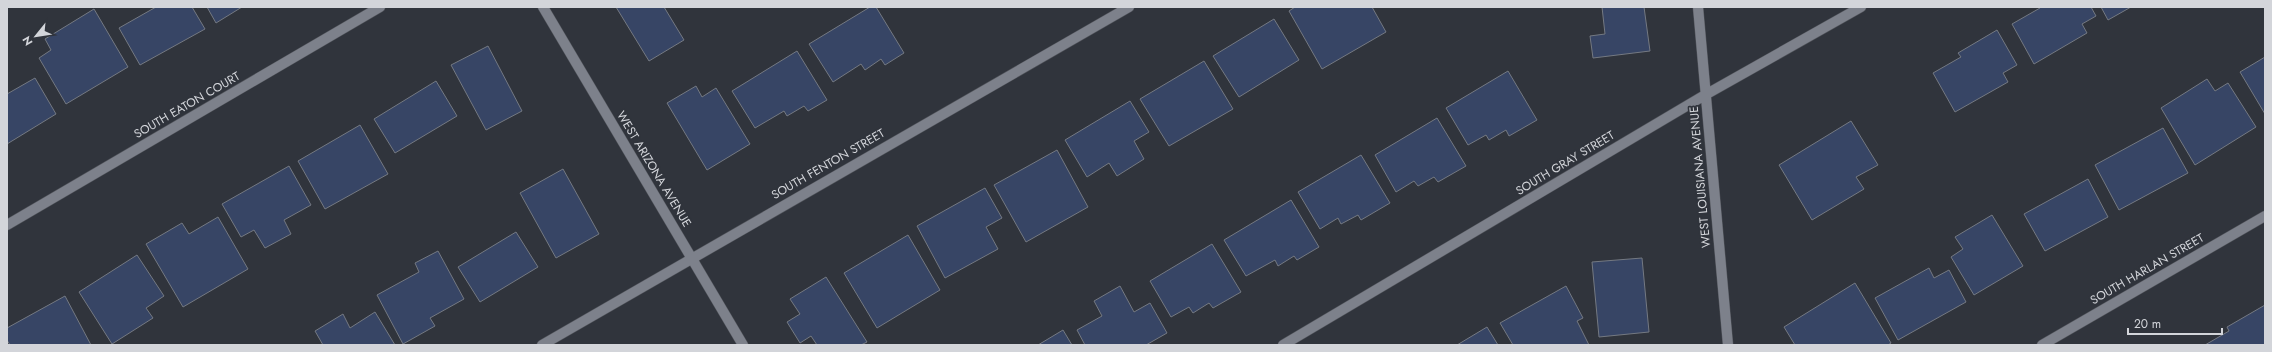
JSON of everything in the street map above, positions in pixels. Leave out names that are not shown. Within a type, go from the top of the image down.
[{"type":"street","name":"SOUTH EATON COURT","points":[[7,224],[380,7]]},
{"type":"street","name":"WEST ARIZONA AVENUE","points":[[543,7],[742,345]]},
{"type":"street","name":"SOUTH FENTON STREET","points":[[542,345],[1129,7]]},
{"type":"street","name":"WEST LOUISIANA AVENUE","points":[[1698,7],[1728,345]]},
{"type":"street","name":"SOUTH GRAY STREET","points":[[1283,345],[1705,95],[1861,7]]},
{"type":"street","name":"SOUTH HARLAN STREET","points":[[2042,345],[2265,216]]},
{"type":"building","points":[[156,7],[192,7],[205,29],[140,65],[119,28]]},
{"type":"building","points":[[207,7],[242,7],[216,23]]},
{"type":"building","points":[[616,7],[664,7],[684,40],[649,61]]},
{"type":"building","points":[[870,7],[876,7],[904,53],[885,65],[881,59],[865,70],[861,64],[833,82],[809,44]]},
{"type":"building","points":[[1295,7],[1372,7],[1386,32],[1322,69],[1289,11]]},
{"type":"building","points":[[1602,7],[1644,7],[1650,51],[1593,58],[1590,36],[1605,34]]},
{"type":"building","points":[[2039,7],[2091,7],[2096,16],[2082,24],[2087,33],[2034,64],[2012,24],[2040,8]]},
{"type":"building","points":[[2101,7],[2131,7],[2108,20]]},
{"type":"building","points":[[94,9],[128,67],[66,104],[39,58],[51,50],[45,39]]},
{"type":"building","points":[[1274,19],[1299,60],[1239,97],[1213,56]]},
{"type":"building","points":[[1997,30],[2017,65],[2003,73],[2008,82],[1955,112],[1933,73],[1961,57],[1958,53]]},
{"type":"building","points":[[488,46],[522,111],[486,130],[451,65]]},
{"type":"building","points":[[797,51],[827,100],[808,111],[804,106],[787,116],[784,111],[755,128],[732,91]]},
{"type":"building","points":[[2265,57],[2265,114],[2240,72]]},
{"type":"building","points":[[1204,61],[1233,109],[1169,146],[1140,99]]},
{"type":"building","points":[[1508,71],[1537,120],[1509,136],[1506,130],[1489,140],[1486,135],[1468,145],[1446,108]]},
{"type":"building","points":[[35,78],[56,114],[7,144],[7,94]]},
{"type":"building","points":[[2207,79],[2215,91],[2228,83],[2256,127],[2195,165],[2161,108]]},
{"type":"building","points":[[436,81],[457,116],[395,153],[374,119]]},
{"type":"building","points":[[696,86],[702,97],[716,88],[750,144],[707,170],[667,103]]},
{"type":"building","points":[[1130,101],[1149,132],[1134,141],[1144,159],[1117,176],[1109,163],[1087,177],[1065,140]]},
{"type":"building","points":[[1437,118],[1466,166],[1438,182],[1434,177],[1418,186],[1414,181],[1396,192],[1375,155]]},
{"type":"building","points":[[1851,121],[1878,165],[1856,177],[1864,189],[1812,220],[1779,165]]},
{"type":"building","points":[[360,125],[388,174],[325,209],[298,161]]},
{"type":"building","points":[[2163,128],[2188,173],[2119,210],[2095,165]]},
{"type":"building","points":[[1057,150],[1088,207],[1026,242],[994,185]]},
{"type":"building","points":[[1361,155],[1390,203],[1361,220],[1358,215],[1341,224],[1338,218],[1320,229],[1298,192]]},
{"type":"building","points":[[289,166],[311,205],[284,220],[291,234],[265,248],[254,230],[241,237],[222,204]]},
{"type":"building","points":[[563,169],[599,234],[556,258],[520,193]]},
{"type":"building","points":[[2088,179],[2108,217],[2045,251],[2024,214]]},
{"type":"building","points":[[985,188],[1002,218],[986,227],[998,249],[945,278],[917,226]]},
{"type":"building","points":[[1291,200],[1319,247],[1297,260],[1294,256],[1278,266],[1275,260],[1246,276],[1224,240]]},
{"type":"building","points":[[1992,215],[2023,266],[1974,295],[1951,257],[1963,249],[1955,237]]},
{"type":"building","points":[[218,217],[248,269],[183,307],[146,244],[182,223],[189,234]]},
{"type":"building","points":[[516,232],[538,267],[480,302],[458,267]]},
{"type":"building","points":[[908,235],[940,290],[877,328],[844,273]]},
{"type":"building","points":[[1212,244],[1241,292],[1213,308],[1209,303],[1193,313],[1189,307],[1171,317],[1150,281]]},
{"type":"building","points":[[438,251],[464,299],[430,318],[435,326],[403,344],[377,295],[419,272],[415,263]]},
{"type":"building","points":[[137,255],[164,296],[146,308],[153,318],[112,344],[79,292]]},
{"type":"building","points":[[1642,258],[1649,332],[1599,337],[1592,262]]},
{"type":"building","points":[[1929,268],[1934,278],[1949,270],[1966,302],[1898,340],[1875,298]]},
{"type":"building","points":[[826,277],[867,342],[861,345],[817,345],[811,336],[800,343],[787,322],[800,314],[790,299]]},
{"type":"building","points":[[1855,283],[1891,343],[1888,345],[1795,345],[1784,327]]},
{"type":"building","points":[[1120,286],[1134,312],[1150,303],[1167,333],[1146,345],[1085,345],[1077,330],[1102,316],[1094,301]]},
{"type":"building","points":[[1566,286],[1583,318],[1577,321],[1589,345],[1513,345],[1500,323]]},
{"type":"building","points":[[65,296],[91,345],[10,345],[7,340],[7,328]]},
{"type":"building","points":[[2265,305],[2265,345],[2205,345],[2229,331],[2227,327]]},
{"type":"building","points":[[375,312],[395,345],[323,345],[315,331],[343,314],[350,328]]},
{"type":"building","points":[[1487,327],[1498,345],[1457,345]]},
{"type":"building","points":[[1063,330],[1072,345],[1038,345]]}]
